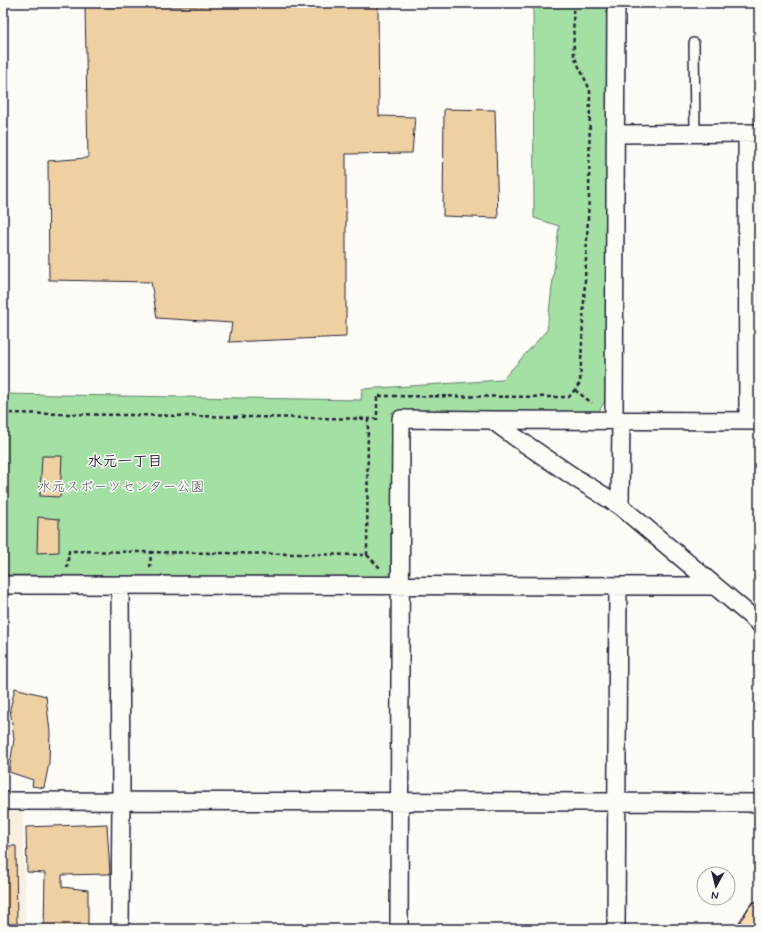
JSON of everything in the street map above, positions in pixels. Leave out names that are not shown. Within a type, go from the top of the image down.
[{"type":"main road","points":[[749,929],[759,913]]},
{"type":"street","points":[[616,3],[618,420],[620,506]]},
{"type":"street","points":[[400,929],[401,419],[754,420],[753,133],[616,134]]},
{"type":"street","points":[[492,420],[526,445],[620,506],[759,623]]},
{"type":"street","points":[[3,585],[714,586]]},
{"type":"street","points":[[120,586],[120,929]]},
{"type":"street","points":[[616,929],[618,586]]},
{"type":"street","points":[[3,801],[759,803]]},
{"type":"lane","points":[[694,44],[695,133]]},
{"type":"path","points":[[3,413],[377,419],[377,396],[569,397],[580,383],[589,197],[590,90],[574,56],[573,3]]},
{"type":"path","points":[[367,555],[368,419]]},
{"type":"path","points":[[66,585],[68,551],[367,555],[384,571]]},
{"type":"shaded area","points":[[3,811],[23,812],[25,929],[3,929]]},
{"type":"green space","name":"水元スポーツセンター公園","points":[[533,3],[609,3],[606,399],[598,413],[392,412],[391,572],[387,577],[3,575],[3,394],[361,400],[362,389],[502,380],[547,330],[559,226],[534,218]]},
{"type":"building","points":[[378,5],[379,116],[415,117],[412,153],[346,154],[346,337],[229,342],[232,323],[157,318],[151,282],[49,280],[48,161],[88,158],[85,6]]},
{"type":"building","points":[[444,109],[495,110],[498,218],[443,216]]},
{"type":"building","points":[[42,456],[62,456],[60,497],[40,496]]},
{"type":"building","points":[[38,517],[59,519],[59,552],[37,553]]},
{"type":"building","points":[[15,688],[46,696],[50,732],[49,763],[44,788],[32,786],[33,780],[9,772],[14,739],[10,709]]},
{"type":"building","points":[[107,824],[110,874],[62,875],[62,887],[88,890],[88,929],[44,929],[45,873],[27,872],[26,827]]},
{"type":"building","points":[[3,846],[16,846],[17,929],[3,929]]},
{"type":"district","name":"水元一丁目","points":[[125,461]]}]
